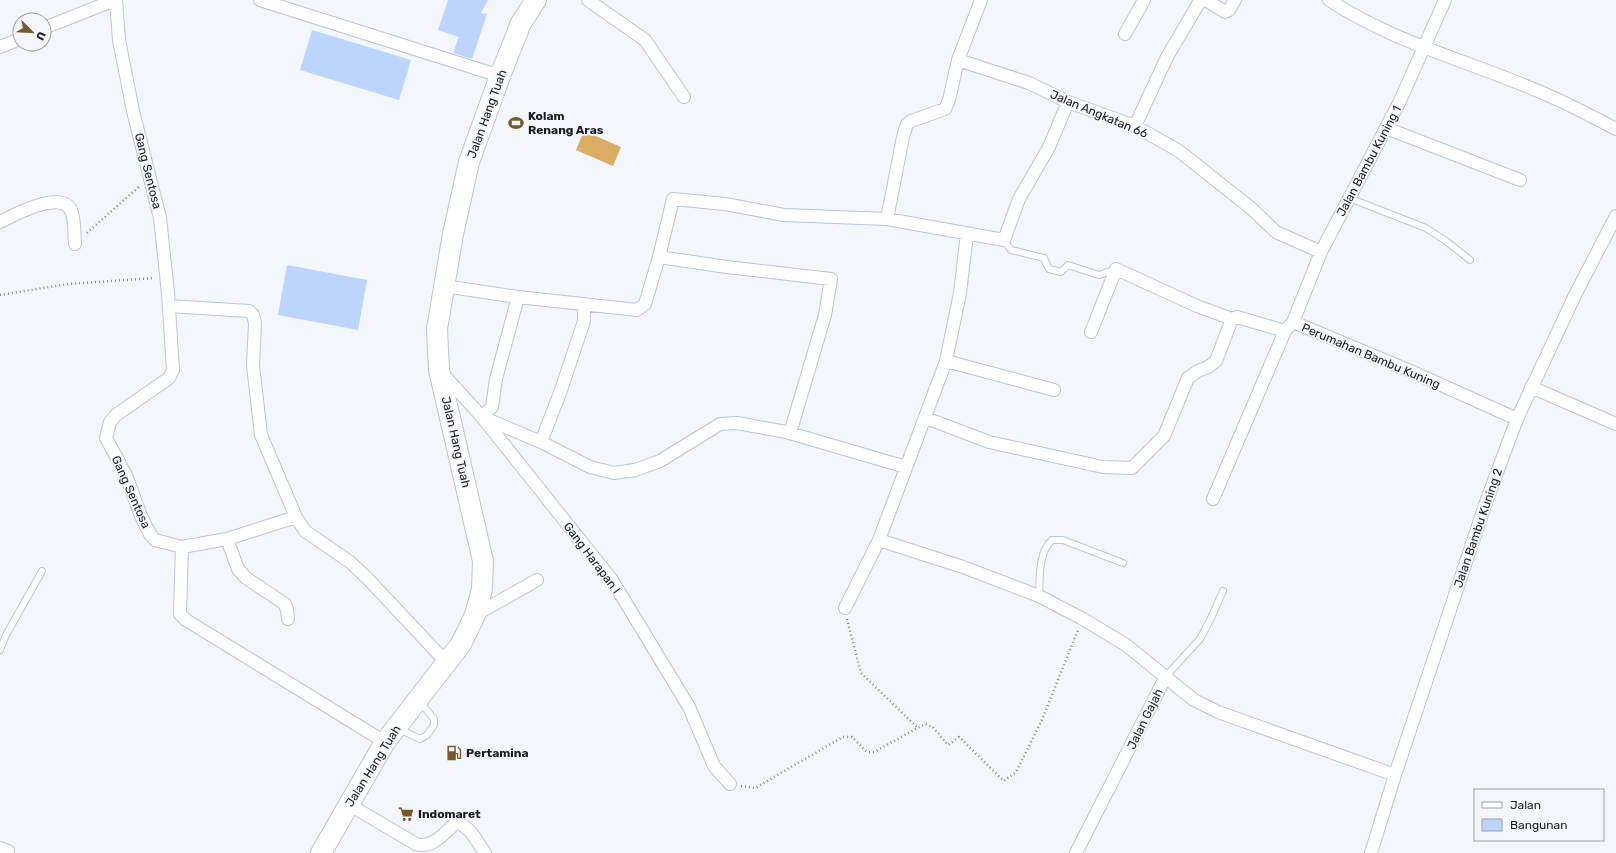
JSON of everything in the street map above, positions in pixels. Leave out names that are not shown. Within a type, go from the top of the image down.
[{"type":"main road","name":"Jalan Hang Tuah","points":[[321,853],[348,804],[391,734],[461,644],[475,614],[482,589],[483,561],[439,370],[438,328],[444,286],[470,162],[500,76],[531,2]]},
{"type":"street","points":[[52,25],[116,0]]},
{"type":"street","name":"Gang Sentosa","points":[[116,0],[119,40],[133,111],[160,218],[167,277],[173,363],[171,375],[116,415],[110,422],[106,438],[126,475],[138,510],[150,534],[155,540],[182,547]]},
{"type":"street","points":[[260,0],[500,76]]},
{"type":"street","points":[[588,0],[645,40],[684,98]]},
{"type":"street","points":[[887,219],[903,137],[907,124],[911,121],[945,110],[949,100],[958,60],[981,0]]},
{"type":"street","points":[[1125,34],[1144,0]]},
{"type":"street","points":[[1135,126],[1167,58],[1199,1],[1206,0],[1225,12],[1230,10],[1235,0]]},
{"type":"street","points":[[1329,0],[1357,18],[1425,49],[1546,94],[1616,129]]},
{"type":"street","name":"Jalan Bambu Kuning 1","points":[[1213,500],[1321,252],[1386,128],[1425,49],[1446,0]]},
{"type":"street","points":[[0,47],[12,42]]},
{"type":"street","name":"Jalan Angkatan 66","points":[[958,60],[1029,83],[1068,102],[1135,126],[1179,151],[1252,209],[1276,232],[1321,252]]},
{"type":"street","points":[[444,286],[518,297],[638,310],[645,304],[659,257],[673,199],[725,204],[784,215],[887,219],[1004,240],[1020,199],[1049,147],[1068,102]]},
{"type":"street","points":[[1386,128],[1520,180]]},
{"type":"street","points":[[0,222],[29,208],[58,201],[66,205],[72,212],[75,244]]},
{"type":"street","name":"Jalan Bambu Kuning 2","points":[[1371,853],[1394,775],[1516,419],[1575,294],[1616,216]]},
{"type":"street","points":[[845,608],[879,540],[926,418],[946,361],[960,293],[967,234]]},
{"type":"street","points":[[659,257],[727,267],[832,279],[825,315],[790,433]]},
{"type":"street","points":[[1090,332],[1116,269]]},
{"type":"street","name":"Perumahan Bambu Kuning","points":[[1116,269],[1197,306],[1232,319],[1237,317],[1289,327],[1408,370],[1516,419]]},
{"type":"street","points":[[518,297],[496,379],[492,407],[482,417],[541,442],[590,467],[614,473],[635,470],[660,461],[720,424],[737,423],[790,433],[906,467]]},
{"type":"street","points":[[541,442],[560,393],[584,321],[584,305]]},
{"type":"street","points":[[169,306],[249,311],[253,315],[255,323],[252,365],[261,435],[296,518],[305,531],[350,562],[368,579],[446,662]]},
{"type":"street","points":[[926,418],[989,442],[1103,467],[1132,468],[1164,436],[1188,378],[1216,361],[1232,319]]},
{"type":"street","points":[[946,361],[1054,390]]},
{"type":"street","name":"Gang Harapan I","points":[[439,370],[482,417],[612,580],[689,707],[714,766],[730,784]]},
{"type":"street","points":[[1532,387],[1616,424]]},
{"type":"street","points":[[296,518],[227,539],[182,547],[180,614],[186,620],[391,734]]},
{"type":"street","points":[[227,539],[238,569],[246,578],[284,604],[287,610],[288,620]]},
{"type":"street","points":[[879,540],[963,567],[1039,596],[1083,619],[1126,645],[1194,700],[1218,712],[1394,775]]},
{"type":"street","points":[[475,614],[537,580]]},
{"type":"street","name":"Jalan Gajah","points":[[1076,853],[1166,676]]},
{"type":"street","points":[[348,804],[416,844],[423,846],[430,845],[456,823],[462,824],[468,828],[485,853]]},
{"type":"lane","points":[[1349,198],[1426,228],[1446,241],[1470,260]]},
{"type":"lane","points":[[1004,240],[1011,250],[1044,258],[1049,270],[1061,272],[1068,265],[1099,274],[1116,269]]},
{"type":"lane","points":[[1039,596],[1042,558],[1046,545],[1052,540],[1063,540],[1123,563]]},
{"type":"lane","points":[[0,650],[6,635],[42,571]]},
{"type":"lane","name":"Jalan Gajah","points":[[1166,676],[1200,639],[1212,618],[1222,591]]},
{"type":"lane","points":[[391,734],[420,739],[427,735],[434,725],[434,719],[418,699]]},
{"type":"path","points":[[75,244],[150,177]]},
{"type":"path","points":[[0,295],[68,284],[167,277]]},
{"type":"path","points":[[845,608],[861,673],[918,728]]},
{"type":"path","points":[[730,784],[755,788],[843,736],[852,737],[867,752],[874,752],[925,724],[932,727],[948,745],[959,738],[1004,781],[1016,772],[1041,722],[1083,619]]},
{"type":"shaded area","points":[[584,131],[621,147],[613,166],[576,150]]},
{"type":"building","points":[[448,0],[488,0],[481,13],[487,14],[472,59],[453,53],[459,37],[438,30]]},
{"type":"building","points":[[312,30],[411,60],[399,100],[300,70]]},
{"type":"building","points":[[287,265],[367,280],[358,330],[278,315]]},
{"type":"place","name":"Kolam Renang Aras","points":[[516,123]]},
{"type":"place","name":"Pertamina","points":[[454,753]]},
{"type":"place","name":"Indomaret","points":[[406,814]]}]
